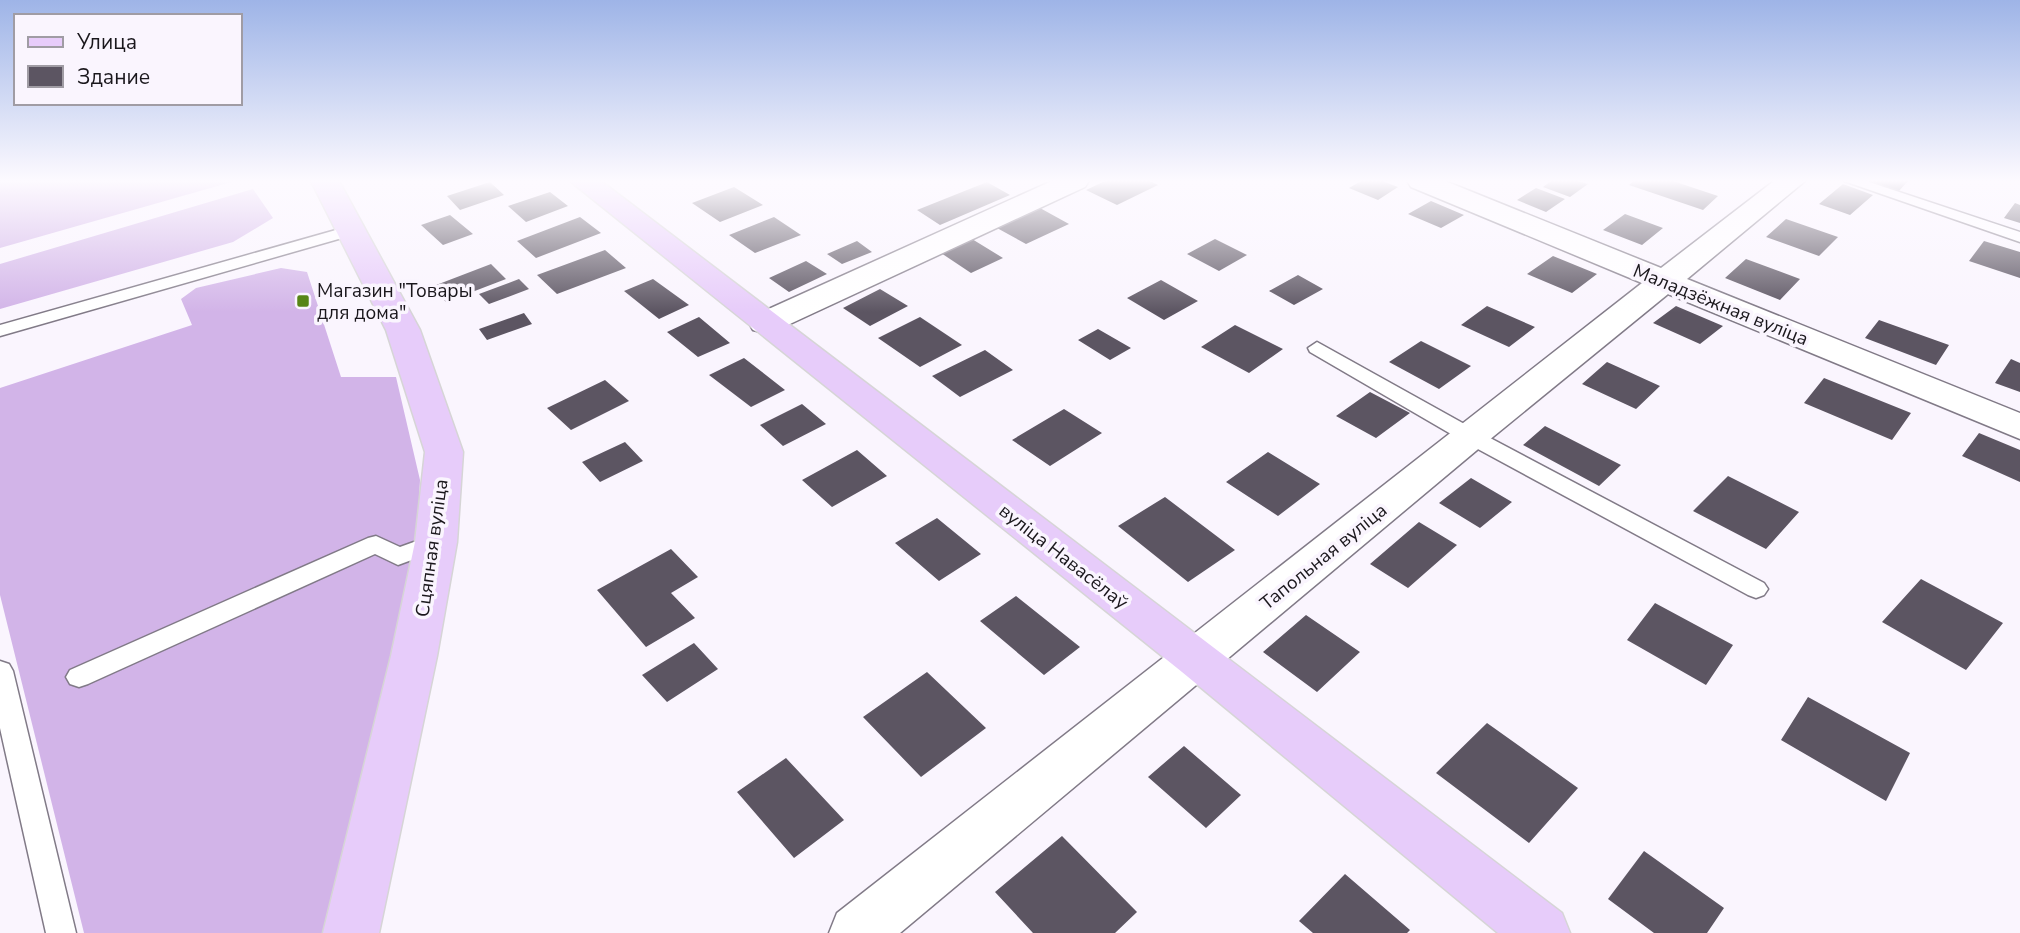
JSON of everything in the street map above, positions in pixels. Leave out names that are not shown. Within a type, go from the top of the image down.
[{"type":"main road","name":"Сцяпная вуліца","points":[[347,225],[403,330],[444,452],[436,542],[414,656],[351,933]]},
{"type":"main road","name":"вуліца Навасёлаў","points":[[639,225],[1198,659],[1542,933]]},
{"type":"street","points":[[765,323],[980,225]]},
{"type":"street","name":"Маладзёжная вуліца","points":[[1528,225],[2020,427]]},
{"type":"street","name":"Тапольная вуліца","points":[[857,933],[1470,436],[1737,225]]},
{"type":"lane","points":[[1982,225],[2020,237]]},
{"type":"lane","points":[[0,331],[350,231]]},
{"type":"lane","points":[[1317,348],[1470,436],[1756,589]]},
{"type":"lane","points":[[79,677],[376,544],[398,558],[436,542]]},
{"type":"lane","points":[[0,671],[61,933]]},
{"type":"shaded area","points":[[0,225],[82,225],[0,248]]},
{"type":"shaded area","points":[[133,225],[262,225],[233,242],[0,309],[0,264]]},
{"type":"shaded area","points":[[281,268],[307,272],[341,377],[396,377],[420,480],[414,596],[329,933],[84,933],[0,595],[0,388],[192,325],[181,299],[196,288]]},
{"type":"building","points":[[421,225],[462,225],[473,234],[443,245]]},
{"type":"building","points":[[560,225],[590,225],[601,233],[536,258],[517,241]]},
{"type":"building","points":[[755,225],[785,225],[801,235],[755,253],[729,235]]},
{"type":"building","points":[[1004,225],[1068,225],[1026,244],[997,228]]},
{"type":"building","points":[[1611,225],[1654,225],[1663,228],[1642,245],[1603,230]]},
{"type":"building","points":[[1780,225],[1802,225],[1838,237],[1819,256],[1766,237]]},
{"type":"building","points":[[972,239],[1003,258],[971,273],[941,253]]},
{"type":"building","points":[[1215,239],[1247,255],[1219,271],[1187,254]]},
{"type":"building","points":[[857,241],[872,252],[842,264],[827,254]]},
{"type":"building","points":[[1984,241],[2020,252],[2020,278],[1969,261]]},
{"type":"building","points":[[605,250],[626,268],[557,294],[537,275]]},
{"type":"building","points":[[1553,256],[1597,274],[1572,293],[1527,274]]},
{"type":"building","points":[[1746,259],[1800,279],[1780,300],[1725,278]]},
{"type":"building","points":[[806,261],[827,274],[789,292],[769,278]]},
{"type":"building","points":[[491,264],[506,279],[446,302],[431,287]]},
{"type":"building","points":[[1298,275],[1323,289],[1294,305],[1269,291]]},
{"type":"building","points":[[519,279],[529,289],[489,304],[479,294]]},
{"type":"building","points":[[653,279],[689,305],[659,319],[624,291]]},
{"type":"building","points":[[1161,280],[1198,301],[1164,320],[1127,298]]},
{"type":"building","points":[[880,289],[908,306],[870,326],[843,308]]},
{"type":"building","points":[[1487,306],[1535,327],[1509,347],[1461,325]]},
{"type":"building","points":[[1676,306],[1723,326],[1700,344],[1653,323]]},
{"type":"building","points":[[524,313],[532,324],[487,340],[479,329]]},
{"type":"building","points":[[699,317],[730,343],[698,357],[667,332]]},
{"type":"building","points":[[920,317],[962,345],[920,367],[878,338]]},
{"type":"building","points":[[1879,320],[1949,345],[1936,365],[1865,338]]},
{"type":"building","points":[[1235,325],[1283,349],[1249,373],[1201,347]]},
{"type":"building","points":[[1098,329],[1131,348],[1110,360],[1078,340]]},
{"type":"building","points":[[1421,341],[1471,366],[1439,389],[1389,362]]},
{"type":"building","points":[[985,350],[1013,370],[960,397],[932,376]]},
{"type":"building","points":[[744,358],[785,390],[751,407],[709,375]]},
{"type":"building","points":[[2011,359],[2020,363],[2020,392],[1995,383]]},
{"type":"building","points":[[1607,362],[1660,386],[1636,409],[1582,384]]},
{"type":"building","points":[[1824,378],[1911,413],[1892,440],[1804,403]]},
{"type":"building","points":[[605,380],[629,401],[571,430],[547,408]]},
{"type":"building","points":[[1370,392],[1410,413],[1376,438],[1336,416]]},
{"type":"building","points":[[802,404],[826,424],[783,446],[760,425]]},
{"type":"building","points":[[1064,409],[1102,433],[1050,466],[1012,440]]},
{"type":"building","points":[[1545,426],[1621,465],[1599,486],[1523,445]]},
{"type":"building","points":[[1979,433],[2020,450],[2020,482],[1962,456]]},
{"type":"building","points":[[625,442],[643,461],[600,482],[582,462]]},
{"type":"building","points":[[857,450],[887,476],[832,507],[802,480]]},
{"type":"building","points":[[1268,452],[1320,484],[1278,516],[1226,482]]},
{"type":"building","points":[[1728,476],[1799,512],[1766,549],[1693,511]]},
{"type":"building","points":[[1471,478],[1512,502],[1480,528],[1439,503]]},
{"type":"building","points":[[1165,497],[1235,550],[1188,582],[1118,526]]},
{"type":"building","points":[[937,518],[981,554],[939,581],[895,543]]},
{"type":"building","points":[[1419,522],[1457,545],[1408,588],[1370,564]]},
{"type":"building","points":[[671,549],[698,577],[671,593],[695,618],[646,647],[597,590]]},
{"type":"building","points":[[1921,579],[2003,623],[1966,670],[1882,622]]},
{"type":"building","points":[[1016,596],[1080,647],[1044,675],[980,621]]},
{"type":"building","points":[[1655,603],[1733,645],[1706,685],[1627,640]]},
{"type":"building","points":[[1306,615],[1360,652],[1317,692],[1263,652]]},
{"type":"building","points":[[694,643],[718,669],[667,702],[642,675]]},
{"type":"building","points":[[927,672],[986,728],[921,777],[863,717]]},
{"type":"building","points":[[1808,697],[1910,753],[1886,801],[1781,740]]},
{"type":"building","points":[[1487,723],[1578,788],[1529,843],[1436,773]]},
{"type":"building","points":[[1184,746],[1241,795],[1206,828],[1148,777]]},
{"type":"building","points":[[786,758],[844,820],[794,858],[737,792]]},
{"type":"building","points":[[1062,836],[1137,912],[1115,933],[1033,933],[995,892]]},
{"type":"building","points":[[1644,851],[1724,908],[1707,933],[1654,933],[1608,899]]},
{"type":"building","points":[[1345,874],[1410,930],[1407,933],[1313,933],[1299,921]]},
{"type":"place","name":"Магазин \"Товары для дома\"","points":[[303,301]]}]
